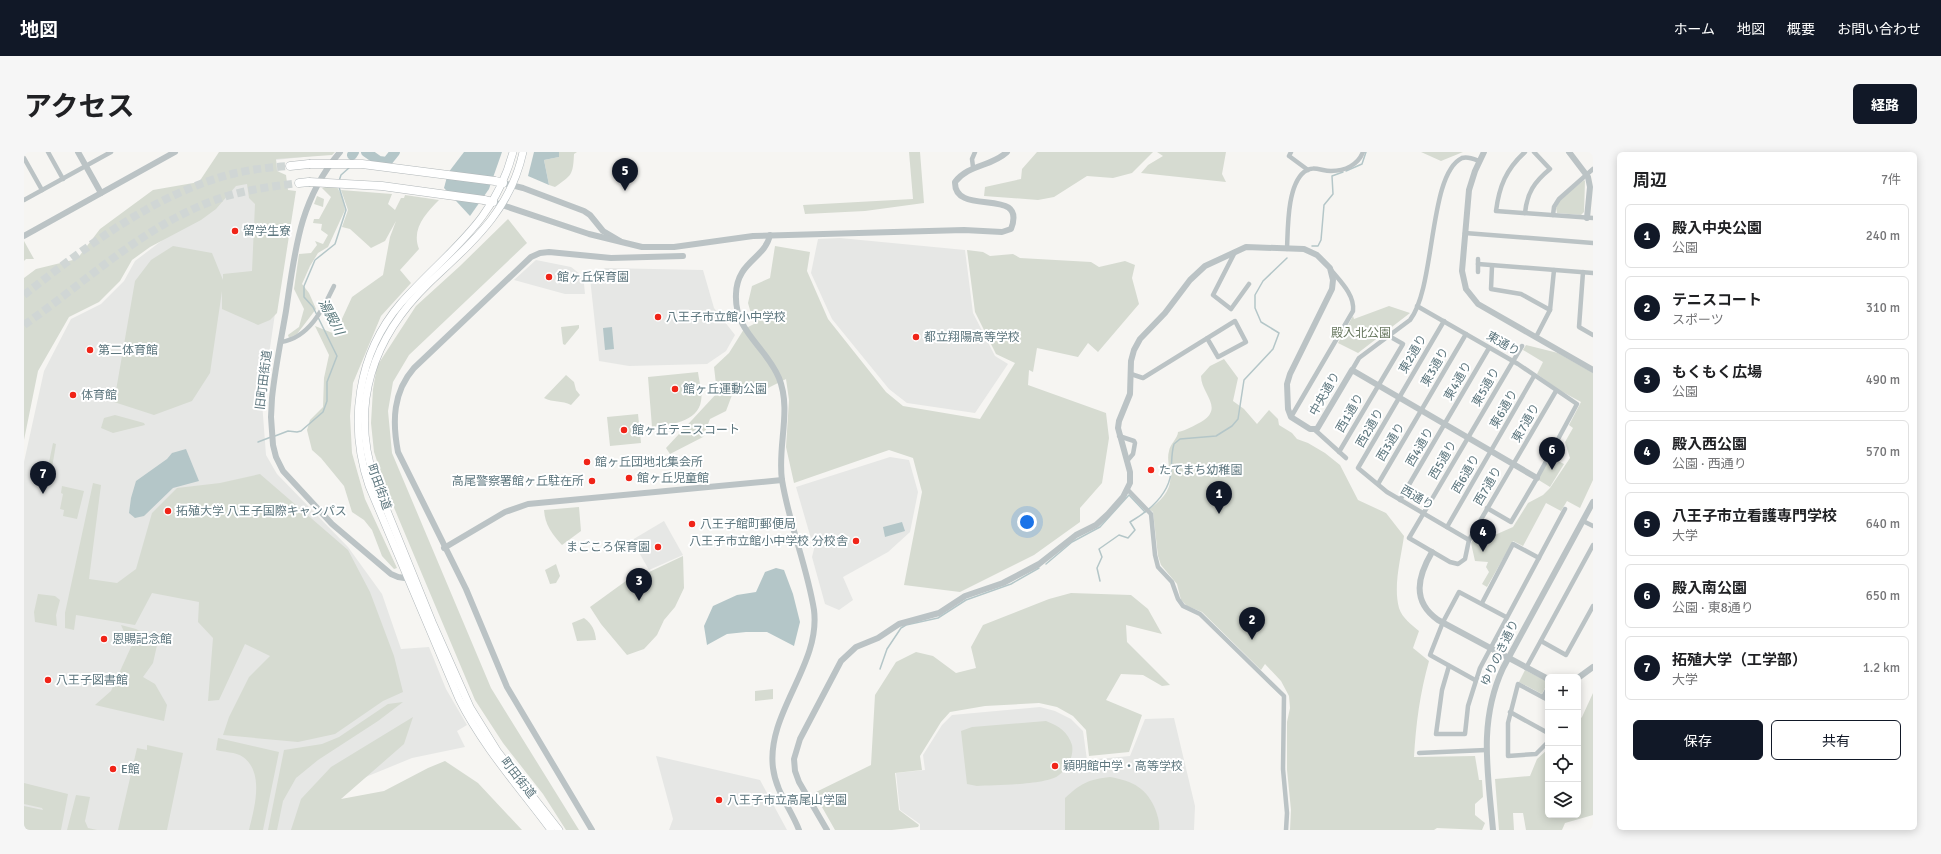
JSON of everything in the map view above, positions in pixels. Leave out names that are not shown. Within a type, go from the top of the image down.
[{"type":"highway","points":[[290,166],[309,164],[362,164],[503,183]]},
{"type":"highway","points":[[299,183],[308,182],[382,186],[493,202]]},
{"type":"main road","name":"町田街道","points":[[411,579],[369,486],[362,463],[358,414],[363,378],[375,344],[393,313],[475,227],[493,202],[503,183],[513,152]]},
{"type":"main road","name":"町田街道","points":[[523,152],[513,185],[503,204],[482,233],[420,292],[397,319],[379,351],[368,385],[364,421],[366,446],[371,469],[411,579],[456,694],[485,738],[538,808],[559,830]]},
{"type":"main road","name":"町田街道","points":[[538,808],[551,830]]},
{"type":"street","points":[[48,152],[63,179]]},
{"type":"street","points":[[78,152],[101,193]]},
{"type":"street","points":[[24,200],[111,152]]},
{"type":"street","points":[[24,236],[175,152]]},
{"type":"street","name":"旧町田街道","points":[[340,152],[316,186],[302,219],[296,244],[272,398],[273,445],[276,457],[283,471],[332,524],[391,574],[398,577],[411,579]]},
{"type":"street","points":[[973,167],[972,159],[975,152]]},
{"type":"street","points":[[493,202],[503,204],[589,234],[642,247],[674,247],[770,235],[964,230],[1007,232],[1011,229],[1013,220],[1011,210],[1008,207],[1000,203],[982,202],[965,198],[957,193],[955,182],[966,171],[973,167],[996,161],[1007,152]]},
{"type":"street","points":[[1291,152],[1289,156],[1308,170]]},
{"type":"street","points":[[1288,249],[1290,203],[1300,178],[1308,170],[1317,168],[1333,171],[1350,166],[1359,161],[1363,152]]},
{"type":"street","points":[[1484,152],[1479,161],[1469,190],[1462,278],[1469,294],[1478,304],[1593,369]]},
{"type":"street","points":[[1525,152],[1512,165],[1504,178],[1499,190],[1496,211],[1590,218],[1590,187],[1587,174],[1569,152]]},
{"type":"street","points":[[1525,213],[1530,190],[1538,179],[1550,169],[1534,152]]},
{"type":"street","points":[[1352,370],[1359,358],[1410,320],[1417,306],[1424,284],[1445,179],[1460,159],[1466,157],[1479,161]]},
{"type":"street","points":[[24,158],[42,190]]},
{"type":"street","points":[[1554,216],[1554,207],[1559,199],[1593,169]]},
{"type":"street","points":[[503,183],[513,185],[584,211],[590,215],[604,231],[625,244]]},
{"type":"street","points":[[1465,233],[1593,243]]},
{"type":"street","points":[[770,235],[766,244],[755,258],[745,266],[740,275],[736,294],[736,310],[744,328],[774,368],[782,387],[784,404],[780,453],[782,480],[815,615],[815,628],[811,644],[777,731],[772,753],[773,770],[777,787],[799,830]]},
{"type":"street","points":[[827,830],[799,782],[795,771],[794,759],[800,739],[843,658],[856,647],[878,638],[899,624],[939,613],[965,596],[1003,583],[1043,562],[1076,535],[1100,523],[1128,490],[1130,476],[1119,436],[1118,424],[1130,394],[1133,354],[1140,339],[1165,313],[1182,289],[1202,268],[1235,252],[1250,247],[1304,249],[1314,252],[1330,268],[1347,290],[1353,306],[1353,311],[1291,416]]},
{"type":"street","points":[[592,830],[510,694],[466,589],[444,548],[398,452],[394,429],[394,411],[402,386],[407,376],[531,257],[540,253],[549,252],[611,258],[683,256]]},
{"type":"street","points":[[1235,252],[1213,295],[1231,309],[1249,284]]},
{"type":"street","points":[[1478,259],[1478,272]]},
{"type":"street","points":[[1478,264],[1593,273]]},
{"type":"street","points":[[1492,266],[1491,289],[1521,294],[1550,310]]},
{"type":"street","name":"中央通り","points":[[1330,268],[1333,278],[1332,289],[1287,382],[1288,409],[1291,416],[1310,429],[1315,430],[1352,370],[1537,478]]},
{"type":"street","points":[[1536,337],[1550,310],[1554,270]]},
{"type":"street","points":[[1583,272],[1579,327],[1593,335]]},
{"type":"street","points":[[280,342],[298,337],[304,332],[320,313],[334,286]]},
{"type":"street","name":"東通り","points":[[1417,306],[1513,362],[1577,404],[1537,478]]},
{"type":"street","points":[[1131,374],[1144,378],[1207,338],[1235,321],[1246,342],[1218,357],[1207,338]]},
{"type":"street","name":"東2通り","points":[[1399,398],[1444,321]]},
{"type":"street","name":"東3通り","points":[[1422,411],[1466,334]]},
{"type":"street","name":"西1通り","points":[[1339,452],[1403,344],[1389,336]]},
{"type":"street","name":"東5通り","points":[[1468,438],[1522,346]]},
{"type":"street","name":"東4通り","points":[[1445,424],[1489,348]]},
{"type":"street","name":"東6通り","points":[[1491,451],[1534,376]]},
{"type":"street","name":"東7通り","points":[[1513,464],[1556,391]]},
{"type":"street","name":"西2通り","points":[[1358,468],[1399,398]]},
{"type":"street","name":"西3通り","points":[[1378,484],[1422,411]]},
{"type":"street","name":"西4通り","points":[[1400,500],[1445,424]]},
{"type":"street","points":[[1315,430],[1346,458]]},
{"type":"street","points":[[1119,436],[1134,441],[1135,443],[1133,454],[1127,461]]},
{"type":"street","name":"西5通り","points":[[1432,552],[1409,538],[1468,438]]},
{"type":"street","name":"西6通り","points":[[1447,527],[1491,451]]},
{"type":"street","name":"西7通り","points":[[1432,552],[1446,560],[1458,564],[1465,559],[1469,540],[1513,464]]},
{"type":"street","name":"西通り","points":[[1358,468],[1400,500],[1469,540]]},
{"type":"street","points":[[1487,508],[1511,522],[1537,478]]},
{"type":"street","points":[[444,548],[505,512],[528,504],[782,480]]},
{"type":"street","points":[[1128,490],[1151,514],[1154,550],[1158,567],[1172,582],[1180,603],[1200,614],[1284,696],[1284,769],[1287,813],[1286,830]]},
{"type":"street","name":"ゆりのき通り","points":[[1493,830],[1486,750],[1486,732],[1490,704],[1497,681],[1593,502]]},
{"type":"street","points":[[1449,666],[1442,690],[1436,734],[1465,734],[1468,706],[1475,680],[1506,617],[1565,509]]},
{"type":"street","points":[[1582,521],[1593,526]]},
{"type":"street","points":[[1482,603],[1513,544],[1538,558]]},
{"type":"street","points":[[1526,668],[1593,545]]},
{"type":"street","points":[[1432,552],[1421,574],[1420,594],[1428,612],[1443,622],[1545,678]]},
{"type":"street","points":[[1475,680],[1430,656],[1443,622],[1459,592],[1506,617]]},
{"type":"street","points":[[1541,641],[1566,655],[1593,606]]},
{"type":"street","points":[[1581,676],[1593,667]]},
{"type":"street","points":[[1545,698],[1518,684],[1510,712],[1507,734],[1508,756],[1536,754],[1545,745]]},
{"type":"street","points":[[1510,712],[1545,731]]},
{"type":"street","points":[[1419,753],[1486,750]]},
{"type":"shaded area","name":"拓殖大学 八王子国際キャンパス","points":[[225,152],[321,155],[276,160],[289,224],[262,402],[266,455],[277,474],[348,547],[382,594],[401,649],[429,647],[446,689],[467,725],[457,731],[465,747],[412,758],[334,790],[310,830],[24,830],[24,462],[44,371],[71,319],[101,304],[124,281],[135,261],[181,226]]},
{"type":"shaded area","points":[[464,152],[502,152],[489,189],[470,216],[444,188],[448,173]]},
{"type":"shaded area","points":[[534,152],[559,152],[559,157],[544,160],[549,185],[528,176]]},
{"type":"shaded area","name":"都立翔陽高等学校","points":[[840,238],[965,250],[973,313],[995,356],[1008,364],[975,413],[907,403],[889,389],[832,319],[811,273],[818,239]]},
{"type":"shaded area","name":"館ヶ丘保育園","points":[[536,260],[571,267],[580,274],[584,284],[585,294],[565,294],[514,280]]},
{"type":"shaded area","name":"八王子市立館小中学校","points":[[605,268],[703,270],[714,308],[735,335],[726,351],[707,364],[629,366],[599,361],[590,278]]},
{"type":"shaded area","points":[[612,327],[614,349],[605,350],[603,328]]},
{"type":"shaded area","points":[[186,449],[199,481],[173,488],[144,516],[135,518],[129,513],[131,498],[136,481],[167,459],[172,453]]},
{"type":"shaded area","name":"八王子市立館小中学校 分校舎","points":[[890,457],[909,460],[918,492],[910,532],[888,552],[843,577],[853,600],[839,610],[825,604],[812,557],[814,549],[796,487]]},
{"type":"shaded area","name":"まごころ保育園","points":[[664,521],[683,555],[649,570],[632,540]]},
{"type":"shaded area","points":[[902,522],[905,531],[885,537],[883,527]]},
{"type":"shaded area","points":[[776,568],[784,570],[793,594],[800,622],[794,646],[767,632],[727,634],[707,645],[704,626],[713,606],[737,595],[756,592],[765,572]]},
{"type":"shaded area","name":"穎明館中学・高等学校","points":[[1040,707],[1055,711],[1071,719],[1083,731],[1087,760],[1130,756],[1145,719],[1174,718],[1195,806],[1194,830],[920,830],[920,824],[900,810],[896,773],[925,770],[923,755],[942,725],[952,715]]},
{"type":"shaded area","name":"八王子市立高尾山学園","points":[[656,756],[760,780],[787,830],[669,830],[673,819]]},
{"type":"green space","points":[[219,152],[335,152],[332,155],[276,159],[277,171],[286,175],[288,190],[296,191],[277,313],[270,320],[258,325],[222,309],[222,291],[210,373],[192,401],[154,415],[114,402],[135,281],[151,260],[173,246],[212,253],[223,280],[223,274],[252,271],[255,204],[249,198],[247,184],[236,186],[216,209],[201,220],[150,247],[132,260],[120,281],[99,302],[69,317],[38,371],[24,440],[24,278],[36,269],[77,259],[100,229],[153,190],[199,182]]},
{"type":"green space","points":[[559,152],[577,152],[574,154],[572,171],[565,180],[555,187],[549,185],[544,160],[559,157]]},
{"type":"green space","points":[[909,152],[920,152],[924,203],[865,211],[805,214],[803,205],[913,199]]},
{"type":"green space","points":[[1037,152],[1153,152],[1132,173],[1113,178],[1087,176],[1054,197],[1038,200],[984,196],[985,187],[1021,179],[1022,169]]},
{"type":"green space","points":[[1157,152],[1226,152],[1222,174],[1226,182],[1141,173],[1148,165],[1163,156]]},
{"type":"green space","points":[[1421,152],[1463,152],[1441,161]]},
{"type":"green space","points":[[1584,180],[1584,212],[1581,215],[1557,213],[1556,208],[1560,200]]},
{"type":"green space","points":[[333,185],[337,187],[342,196],[345,210],[328,247],[318,253],[302,284],[309,293],[316,309],[297,334],[289,338],[288,335],[299,327],[304,309],[294,289],[299,254],[311,253],[317,245],[315,241],[323,244],[328,235],[321,230],[322,224],[313,223],[314,219],[319,219],[331,197],[322,188]]},
{"type":"green space","points":[[341,190],[392,194],[388,204],[395,210],[401,198],[404,198],[405,195],[439,200],[429,210],[418,228],[417,242],[419,249],[400,270],[411,283],[381,316],[353,383],[350,416],[352,453],[365,499],[397,568],[394,569],[382,556],[372,530],[364,520],[352,512],[344,486],[321,458],[312,450],[307,430],[310,420],[323,407],[324,378],[329,355],[315,326],[335,334],[352,297],[383,275],[390,237],[396,221],[385,241],[371,248],[350,229],[342,227],[348,210]]},
{"type":"green space","points":[[317,196],[324,199],[323,207],[314,204]]},
{"type":"green space","points":[[508,219],[527,243],[409,355],[393,382],[388,411],[392,453],[491,688],[579,830],[566,830],[543,794],[503,743],[475,700],[387,491],[374,452],[371,423],[373,389],[377,366],[416,306]]},
{"type":"green space","points":[[24,241],[34,259],[26,259],[24,261]]},
{"type":"green space","points":[[775,246],[810,252],[807,271],[828,319],[886,392],[903,406],[980,419],[1015,363],[996,354],[975,312],[967,250],[983,252],[990,256],[1013,254],[1020,258],[1091,262],[1099,267],[1125,261],[1135,265],[1132,278],[1139,304],[1098,352],[1088,343],[1078,357],[1037,348],[1033,372],[1029,370],[1028,385],[1106,413],[1109,438],[1102,483],[1080,508],[1080,522],[1034,555],[960,592],[904,585],[922,492],[913,458],[889,450],[794,483],[786,447],[789,400],[786,379],[768,388],[732,395],[726,411],[710,419],[703,437],[670,454],[666,448],[717,393],[714,367],[729,353],[744,329],[754,324],[748,303],[752,286],[770,278]]},
{"type":"green space","name":"殿入北公園","points":[[1389,306],[1410,313],[1358,353],[1338,343],[1353,316],[1354,319]]},
{"type":"green space","points":[[579,325],[579,328],[565,345],[563,344],[561,327]]},
{"type":"green space","points":[[1526,345],[1558,353],[1593,373],[1593,480],[1580,508],[1567,501],[1561,511],[1546,503],[1523,546],[1513,541],[1487,587],[1482,584],[1489,572],[1486,567],[1488,562],[1475,561],[1471,543],[1475,536],[1476,537],[1483,532],[1488,538],[1513,527],[1528,503],[1543,495],[1550,488],[1570,458],[1565,442],[1573,428],[1569,425],[1581,402],[1559,390],[1537,374],[1543,362],[1523,350]]},
{"type":"green space","points":[[1224,359],[1238,378],[1233,401],[1244,409],[1257,424],[1269,410],[1278,419],[1279,425],[1292,433],[1297,439],[1308,443],[1325,453],[1340,465],[1358,500],[1386,513],[1404,536],[1397,581],[1397,599],[1400,612],[1410,624],[1419,631],[1413,648],[1429,661],[1419,708],[1414,757],[1475,756],[1479,780],[1482,780],[1483,797],[1475,804],[1475,815],[1485,823],[1482,830],[1437,828],[1434,830],[1290,830],[1291,810],[1287,770],[1287,722],[1290,708],[1289,696],[1281,681],[1265,664],[1261,670],[1202,612],[1187,606],[1181,600],[1177,584],[1161,565],[1158,556],[1153,512],[1149,509],[1162,498],[1170,484],[1168,454],[1178,432],[1201,422],[1208,417],[1211,411],[1212,406],[1204,389],[1201,376],[1210,366]]},
{"type":"green space","name":"館ヶ丘運動公園","points":[[698,372],[701,401],[699,408],[694,414],[682,421],[652,427],[648,377]]},
{"type":"green space","points":[[566,375],[574,382],[576,390],[580,395],[571,405],[544,398]]},
{"type":"green space","name":"館ヶ丘テニスコート","points":[[638,414],[641,443],[610,446],[607,417]]},
{"type":"green space","points":[[115,415],[144,423],[145,425],[113,433],[101,428],[104,418]]},
{"type":"green space","points":[[53,443],[56,444],[52,468],[48,467]]},
{"type":"green space","points":[[1550,457],[1564,464],[1550,487],[1537,479]]},
{"type":"green space","points":[[260,474],[348,550],[370,592],[394,656],[403,692],[383,701],[335,734],[298,742],[223,735],[229,717],[249,677],[270,656],[245,644],[219,700],[208,701],[213,638],[198,622],[199,602],[152,593],[135,625],[76,615],[74,630],[65,628],[65,613],[93,483],[101,485],[89,579],[117,583],[136,569],[152,513],[177,488],[220,483]]},
{"type":"green space","points":[[62,486],[84,491],[77,519],[63,516],[64,510],[60,509],[63,494],[61,493]]},
{"type":"green space","points":[[579,507],[581,531],[562,545],[550,529],[544,510]]},
{"type":"green space","points":[[683,556],[684,588],[675,607],[664,620],[657,635],[644,649],[627,655],[601,624],[590,607],[641,570],[645,574]]},
{"type":"green space","points":[[556,564],[560,576],[556,583],[550,584],[545,570]]},
{"type":"green space","points":[[1071,593],[1131,595],[1148,609],[1162,634],[1126,625],[1127,642],[1170,685],[1162,686],[1143,675],[1121,674],[1106,700],[1142,715],[1129,752],[1089,756],[1086,730],[1073,716],[1057,707],[1039,703],[985,706],[950,712],[941,722],[920,756],[922,770],[895,773],[899,810],[919,825],[918,827],[892,830],[835,830],[814,793],[871,765],[875,695],[896,662],[916,652],[933,656],[956,673],[976,668],[971,647],[983,625],[1049,599]]},
{"type":"green space","points":[[38,594],[55,596],[60,600],[56,615],[57,626],[35,622],[34,612]]},
{"type":"green space","points":[[584,618],[593,628],[596,640],[577,641],[572,623]]},
{"type":"green space","points":[[121,625],[136,629],[158,641],[153,663],[143,677],[155,684],[167,705],[164,721],[95,705],[111,691],[131,647]]},
{"type":"green space","points":[[1525,670],[1545,680],[1545,688],[1542,694],[1519,682]]},
{"type":"green space","points":[[773,689],[773,699],[755,701],[755,691]]},
{"type":"green space","points":[[1593,693],[1593,815],[1565,823],[1562,830],[1526,830],[1523,813],[1513,813],[1514,830],[1499,830],[1495,779],[1530,776],[1537,759],[1545,752],[1545,818],[1581,818],[1582,717]]},
{"type":"green space","points":[[403,702],[378,721],[318,760],[296,778],[283,801],[277,830],[268,830],[284,750],[322,744],[339,737],[388,704]]},
{"type":"green space","points":[[413,717],[404,744],[341,799],[384,791],[428,768],[445,761],[478,783],[522,830],[291,830],[301,799],[331,767]]},
{"type":"green space","points":[[1046,721],[1062,730],[1068,736],[1072,745],[1072,753],[1069,762],[1066,768],[1059,775],[1044,781],[1033,783],[977,786],[967,784],[961,731],[972,727]]},
{"type":"green space","points":[[218,738],[279,752],[263,830],[249,830],[256,792],[254,772],[250,764],[240,755],[216,750]]},
{"type":"green space","points":[[147,745],[183,753],[167,830],[118,830],[137,748],[147,750]]},
{"type":"green space","points":[[1110,777],[1132,783],[1144,791],[1156,811],[1159,830],[1065,830],[1065,798],[1085,783],[1096,779]]},
{"type":"green space","points":[[24,783],[68,794],[61,830],[24,830],[24,806],[43,810],[42,808],[24,804]]},
{"type":"green space","points":[[76,795],[90,797],[85,821],[88,828],[97,830],[67,830]]},
{"type":"waterway","name":"湯殿川","points":[[366,152],[379,161],[387,162],[395,152]]},
{"type":"waterway","points":[[1346,171],[1362,164],[1366,152]]},
{"type":"waterway","name":"湯殿川","points":[[351,162],[352,155]]},
{"type":"waterway","name":"湯殿川","points":[[339,181],[341,175],[350,167]]},
{"type":"waterway","points":[[1312,246],[1318,246],[1321,240],[1324,205],[1333,194],[1332,176],[1343,172]]},
{"type":"waterway","name":"湯殿川","points":[[275,436],[288,431],[301,431],[323,412],[327,401],[327,382],[337,356],[313,307],[304,297],[304,286],[315,260],[335,244],[346,210],[339,187]]},
{"type":"waterway","points":[[1100,581],[1097,568],[1102,557],[1099,549],[1119,535],[1128,538],[1135,530],[1130,522],[1151,508],[1162,496],[1171,473],[1174,444],[1180,439],[1216,436],[1232,426],[1238,419],[1244,380],[1273,349],[1279,333],[1261,322],[1255,308],[1255,295],[1263,281],[1287,258]]},
{"type":"waterway","name":"湯殿川","points":[[258,442],[271,437]]},
{"type":"waterway","points":[[1046,564],[1072,542],[1100,527],[1129,495],[1145,512]]},
{"type":"waterway","points":[[880,669],[887,649],[901,628],[906,625],[938,618],[966,600],[1011,584],[1039,568]]},
{"type":"tunnel","points":[[24,295],[98,240],[151,207],[178,193],[236,173],[263,168],[290,166]]},
{"type":"tunnel","points":[[24,325],[146,235],[172,220],[227,196],[299,183]]},
{"type":"place","name":"八王子市立看護専門学校","points":[[625,191]]},
{"type":"place","name":"留学生寮","points":[[235,231]]},
{"type":"place","name":"館ヶ丘保育園","points":[[549,277]]},
{"type":"place","name":"八王子市立館小中学校","points":[[658,317]]},
{"type":"place","name":"都立翔陽高等学校","points":[[916,337]]},
{"type":"place","name":"第二体育館","points":[[90,350]]},
{"type":"place","name":"館ヶ丘運動公園","points":[[675,389]]},
{"type":"place","name":"体育館","points":[[73,395]]},
{"type":"place","name":"館ヶ丘テニスコート","points":[[624,430]]},
{"type":"place","name":"館ヶ丘団地北集会所","points":[[587,462]]},
{"type":"place","name":"たてまち幼稚園","points":[[1151,470]]},
{"type":"place","name":"殿入南公園","points":[[1552,470]]},
{"type":"place","name":"館ヶ丘児童館","points":[[629,478]]},
{"type":"place","name":"高尾警察署館ヶ丘駐在所","points":[[592,481]]},
{"type":"place","name":"拓殖大学（工学部）","points":[[43,494]]},
{"type":"place","name":"拓殖大学 八王子国際キャンパス","points":[[168,511]]},
{"type":"place","name":"殿入中央公園","points":[[1219,514]]},
{"type":"place","name":"八王子館町郵便局","points":[[692,524]]},
{"type":"place","name":"八王子市立館小中学校 分校舎","points":[[856,541]]},
{"type":"place","name":"まごころ保育園","points":[[658,547]]},
{"type":"place","name":"殿入西公園","points":[[1483,552]]},
{"type":"place","name":"もくもく広場","points":[[639,601]]},
{"type":"place","name":"恩賜記念館","points":[[104,639]]},
{"type":"place","name":"テニスコート","points":[[1252,640]]},
{"type":"place","name":"八王子図書館","points":[[48,680]]},
{"type":"place","name":"穎明館中学・高等学校","points":[[1055,766]]},
{"type":"place","name":"E館","points":[[113,769]]},
{"type":"place","name":"八王子市立高尾山学園","points":[[719,800]]}]
